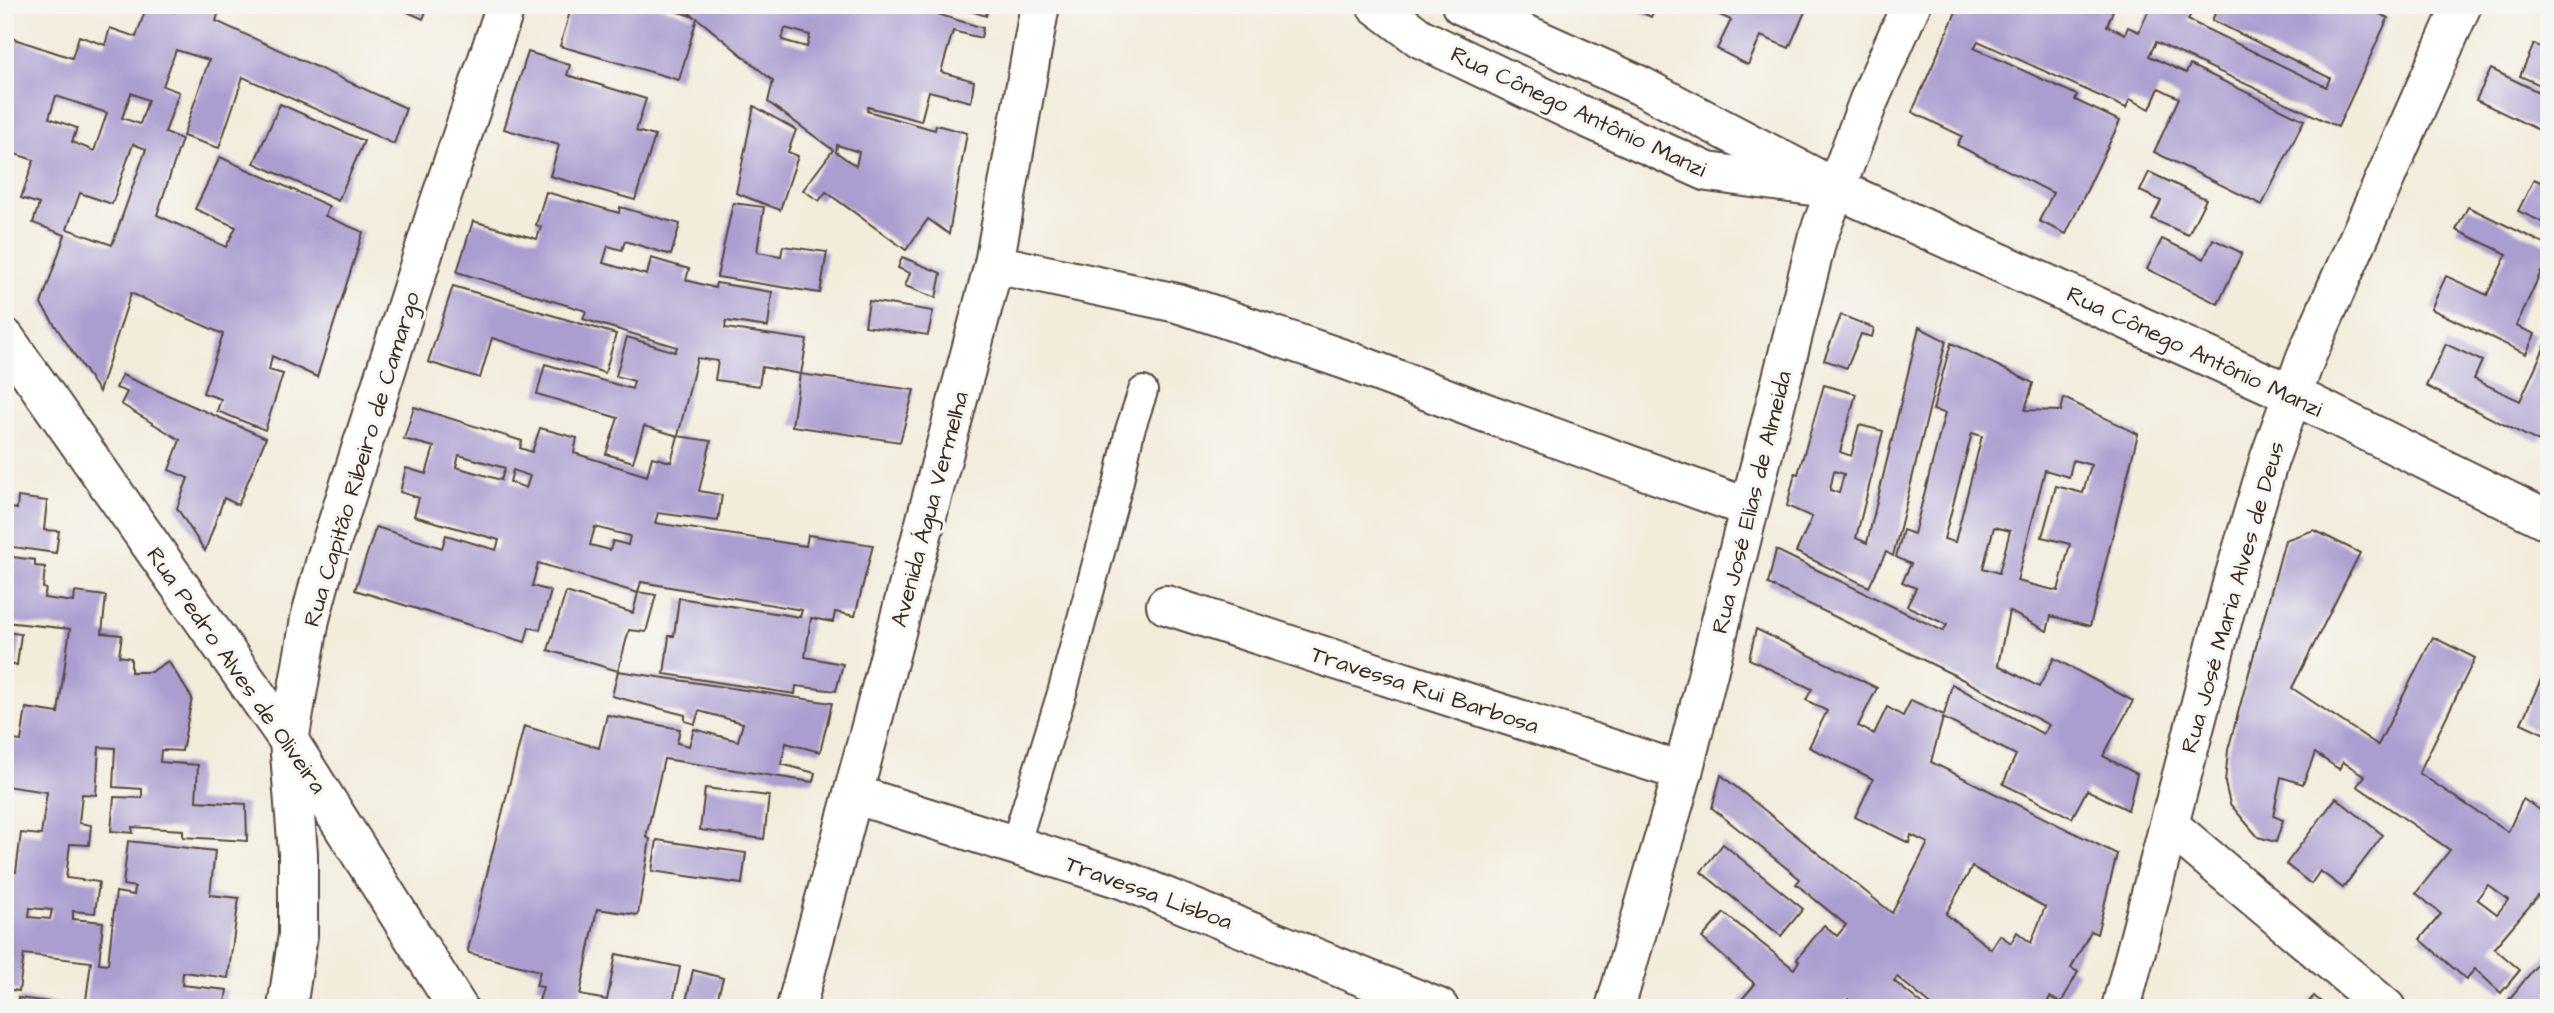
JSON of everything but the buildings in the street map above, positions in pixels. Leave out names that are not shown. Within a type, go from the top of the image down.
[{"type":"street","name":"Rua Capitão Ribeiro de Camargo","points":[[287,1008],[298,935],[298,853],[289,741],[310,619],[327,556],[438,207],[506,5]]},
{"type":"street","name":"Avenida Água Vermelha","points":[[796,1008],[994,264],[1040,5]]},
{"type":"street","name":"Rua Cônego Antônio Manzi","points":[[1376,5],[1420,38],[1708,173],[1837,189]]},
{"type":"street","name":"Rua Cônego Antônio Manzi","points":[[1461,5],[1639,85],[1837,189],[2293,395],[2549,521]]},
{"type":"street","name":"Rua José Elias de Almeida","points":[[1615,1008],[1684,772],[1817,239],[1869,100],[1911,5]]},
{"type":"street","name":"Rua José Maria Alves de Deus","points":[[2121,1008],[2232,584],[2269,460],[2312,344],[2462,5]]},
{"type":"street","points":[[994,264],[1177,303],[1349,361],[1749,508]]},
{"type":"street","name":"Rua Pedro Alves de Oliveira","points":[[5,338],[289,741],[458,1008]]},
{"type":"street","name":"Travessa Rui Barbosa","points":[[1166,605],[1684,772]]},
{"type":"street","name":"Travessa Lisboa","points":[[853,794],[1124,880],[1439,1008]]},
{"type":"street","points":[[2169,825],[2386,1008]]},
{"type":"lane","points":[[1015,845],[1062,693],[1118,485],[1130,430],[1143,391]]}]
